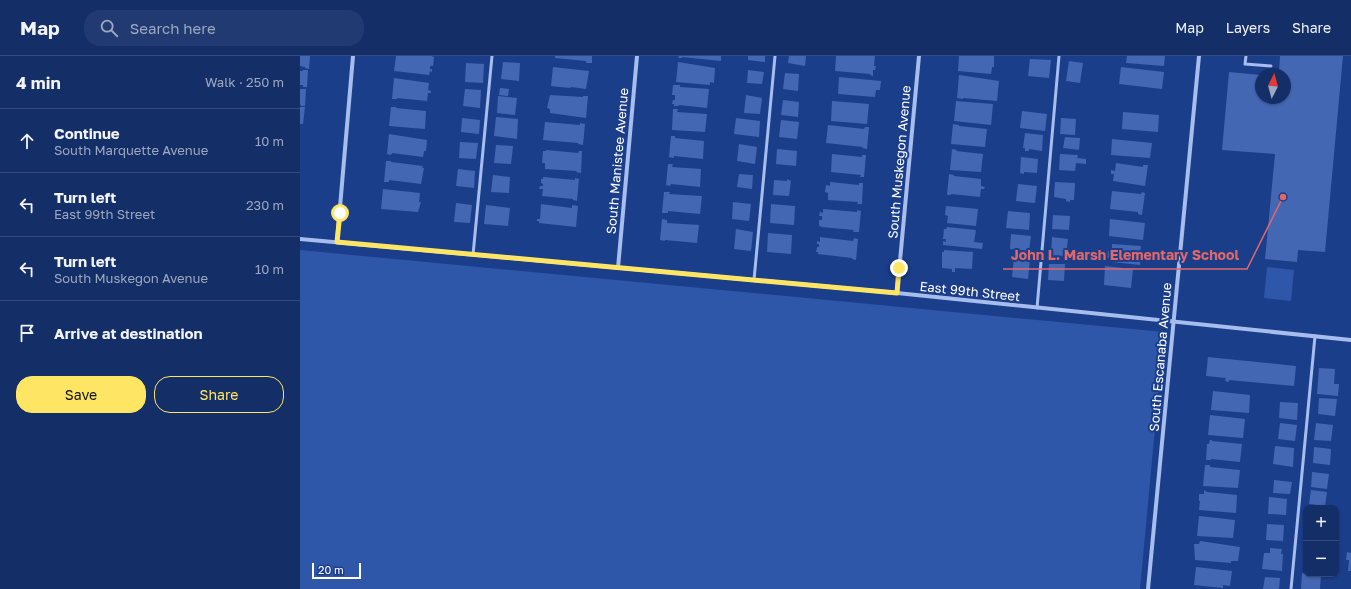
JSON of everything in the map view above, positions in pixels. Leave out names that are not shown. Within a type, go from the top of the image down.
[{"type":"street","points":[[337,242],[353,56]]},
{"type":"street","name":"South Manistee Avenue","points":[[618,268],[637,56]]},
{"type":"street","name":"South Muskegon Avenue","points":[[897,293],[919,56]]},
{"type":"street","name":"South Escanaba Avenue","points":[[1148,589],[1199,56]]},
{"type":"street","name":"East 99th Street","points":[[300,239],[897,293],[1351,340]]},
{"type":"lane","points":[[473,255],[492,56]]},
{"type":"lane","points":[[754,280],[775,56]]},
{"type":"lane","points":[[1037,308],[1059,56]]},
{"type":"lane","points":[[1246,56],[1245,64],[1271,66]]},
{"type":"lane","points":[[1291,589],[1315,336]]},
{"type":"shaded area","points":[[300,250],[1164,332],[1140,589],[300,589]]},
{"type":"shaded area","points":[[1267,267],[1294,270],[1291,301],[1264,298]]},
{"type":"building","points":[[300,56],[310,56],[309,69],[300,66]]},
{"type":"building","points":[[396,56],[434,57],[433,66],[430,66],[432,72],[430,71],[429,75],[394,71]]},
{"type":"building","points":[[555,56],[592,56],[592,63],[555,58]]},
{"type":"building","points":[[679,56],[721,56],[721,61],[682,57],[678,58]]},
{"type":"building","points":[[748,56],[765,56],[765,62],[748,60]]},
{"type":"building","points":[[789,56],[806,56],[805,66],[788,63]]},
{"type":"building","points":[[836,56],[875,56],[874,66],[876,66],[875,70],[873,70],[873,76],[870,74],[835,71]]},
{"type":"building","points":[[959,56],[994,56],[994,67],[992,67],[991,74],[958,71]]},
{"type":"building","points":[[1127,56],[1165,56],[1164,66],[1126,63]]},
{"type":"building","points":[[1280,56],[1343,56],[1325,252],[1298,250],[1297,262],[1265,259],[1275,154],[1222,150],[1229,72],[1255,74],[1255,104],[1291,104],[1291,68],[1279,68]]},
{"type":"building","points":[[1030,59],[1051,60],[1049,78],[1028,76]]},
{"type":"building","points":[[1069,61],[1083,63],[1080,83],[1066,81]]},
{"type":"building","points":[[503,62],[520,63],[519,81],[501,79]]},
{"type":"building","points":[[678,62],[715,68],[714,83],[710,82],[710,85],[676,82]]},
{"type":"building","points":[[466,63],[484,64],[483,83],[465,82]]},
{"type":"building","points":[[553,67],[589,71],[586,89],[551,86]]},
{"type":"building","points":[[1121,67],[1164,72],[1162,89],[1119,84]]},
{"type":"building","points":[[308,70],[307,87],[300,85],[300,71]]},
{"type":"building","points":[[748,70],[764,72],[762,84],[747,83]]},
{"type":"building","points":[[785,73],[799,74],[798,91],[783,89]]},
{"type":"building","points":[[959,75],[999,81],[997,101],[957,98]]},
{"type":"building","points":[[839,77],[881,81],[880,90],[876,90],[875,97],[838,94]]},
{"type":"building","points":[[394,78],[429,83],[428,90],[431,91],[431,93],[428,93],[427,101],[397,98],[392,99]]},
{"type":"building","points":[[673,85],[680,85],[680,87],[709,89],[707,108],[679,105],[674,106],[674,104],[672,104],[673,100],[675,100],[675,95],[672,95]]},
{"type":"building","points":[[500,88],[509,89],[508,96],[499,95]]},
{"type":"building","points":[[300,89],[306,89],[305,106],[301,106],[300,104]]},
{"type":"building","points":[[465,89],[481,90],[480,108],[463,106]]},
{"type":"building","points":[[550,95],[588,96],[586,118],[550,113],[550,109],[547,108]]},
{"type":"building","points":[[746,95],[762,98],[760,114],[744,113]]},
{"type":"building","points":[[498,96],[517,98],[515,115],[497,113]]},
{"type":"building","points":[[783,100],[799,102],[798,117],[781,115]]},
{"type":"building","points":[[832,101],[869,104],[867,124],[831,121]]},
{"type":"building","points":[[956,101],[993,104],[991,125],[954,121]]},
{"type":"building","points":[[300,107],[305,107],[303,124],[300,124]]},
{"type":"building","points":[[391,107],[426,111],[425,129],[389,126]]},
{"type":"building","points":[[673,109],[678,109],[677,112],[707,114],[705,132],[672,130]]},
{"type":"building","points":[[1022,111],[1047,114],[1045,131],[1020,128]]},
{"type":"building","points":[[1123,112],[1159,115],[1158,132],[1122,129]]},
{"type":"building","points":[[496,117],[518,119],[517,139],[494,136]]},
{"type":"building","points":[[462,118],[480,120],[479,134],[461,132]]},
{"type":"building","points":[[736,118],[760,121],[759,137],[734,134]]},
{"type":"building","points":[[1061,118],[1076,119],[1075,135],[1060,134]]},
{"type":"building","points":[[781,120],[799,122],[797,139],[779,137]]},
{"type":"building","points":[[545,122],[580,125],[580,123],[585,124],[583,145],[578,143],[543,140]]},
{"type":"building","points":[[953,124],[987,129],[985,147],[951,144]]},
{"type":"building","points":[[828,125],[864,129],[865,127],[869,127],[867,149],[862,148],[863,147],[826,143]]},
{"type":"building","points":[[1025,133],[1043,135],[1042,151],[1029,149],[1029,151],[1025,151],[1025,148],[1023,148]]},
{"type":"building","points":[[389,134],[427,140],[426,151],[424,151],[423,157],[392,153],[391,155],[387,154]]},
{"type":"building","points":[[671,136],[675,136],[675,138],[704,141],[703,159],[674,156],[674,158],[669,157]]},
{"type":"building","points":[[1065,137],[1080,138],[1079,150],[1063,148]]},
{"type":"building","points":[[1112,139],[1152,143],[1150,158],[1111,155]]},
{"type":"building","points":[[460,142],[478,143],[476,159],[459,158]]},
{"type":"building","points":[[739,144],[757,147],[755,164],[737,161]]},
{"type":"building","points":[[496,145],[513,146],[511,164],[494,163]]},
{"type":"building","points":[[777,149],[797,151],[796,166],[776,164]]},
{"type":"building","points":[[952,149],[957,150],[956,151],[983,154],[981,172],[950,170]]},
{"type":"building","points":[[543,151],[578,153],[579,151],[582,151],[581,173],[576,172],[577,171],[545,169],[545,163],[542,163]]},
{"type":"building","points":[[832,154],[862,157],[862,155],[866,155],[864,177],[860,177],[861,175],[831,172]]},
{"type":"building","points":[[1060,154],[1078,155],[1077,158],[1086,159],[1086,164],[1076,163],[1075,171],[1059,170]]},
{"type":"building","points":[[1021,157],[1038,159],[1037,173],[1020,173]]},
{"type":"building","points":[[386,161],[423,166],[422,168],[424,168],[421,184],[389,180],[389,182],[384,182]]},
{"type":"building","points":[[1116,163],[1143,167],[1143,165],[1148,165],[1145,186],[1113,181],[1114,174],[1111,174],[1111,170],[1115,171]]},
{"type":"building","points":[[668,164],[673,164],[672,167],[701,169],[700,187],[671,184],[670,186],[666,185]]},
{"type":"building","points":[[458,169],[475,171],[474,188],[456,186]]},
{"type":"building","points":[[739,174],[753,175],[752,189],[737,187]]},
{"type":"building","points":[[949,174],[954,176],[981,179],[981,186],[985,187],[984,189],[981,189],[980,197],[951,194],[947,195]]},
{"type":"building","points":[[493,175],[510,177],[509,193],[491,192]]},
{"type":"building","points":[[543,177],[575,180],[575,178],[579,179],[577,201],[573,199],[542,196],[543,189],[539,189],[540,186],[543,186],[541,179],[543,179]]},
{"type":"building","points":[[787,179],[791,181],[789,196],[773,195],[774,180],[787,181]]},
{"type":"building","points":[[830,182],[859,185],[859,183],[863,183],[862,204],[857,204],[858,202],[828,200],[828,193],[825,192],[826,185],[830,186]]},
{"type":"building","points":[[1055,182],[1075,183],[1074,200],[1070,200],[1070,202],[1066,201],[1066,199],[1054,197]]},
{"type":"building","points":[[1018,184],[1037,186],[1035,203],[1016,201]]},
{"type":"building","points":[[383,189],[420,193],[419,202],[421,202],[418,212],[381,209]]},
{"type":"building","points":[[1112,191],[1141,194],[1142,192],[1145,193],[1142,215],[1138,214],[1138,212],[1110,209]]},
{"type":"building","points":[[664,192],[670,192],[669,194],[702,196],[700,214],[668,211],[668,213],[662,213]]},
{"type":"building","points":[[733,202],[751,204],[749,221],[732,219]]},
{"type":"building","points":[[456,203],[472,205],[470,223],[454,222]]},
{"type":"building","points":[[541,204],[572,208],[572,205],[578,206],[576,227],[539,223],[537,219],[540,219]]},
{"type":"building","points":[[771,204],[795,206],[794,225],[770,223]]},
{"type":"building","points":[[486,205],[510,208],[508,226],[484,224]]},
{"type":"building","points":[[946,206],[978,209],[976,226],[947,223],[948,216],[945,215]]},
{"type":"building","points":[[823,209],[857,212],[857,210],[861,211],[859,232],[853,232],[854,230],[821,227],[819,225],[819,220],[822,220],[822,216],[819,216],[820,212],[823,213]]},
{"type":"building","points":[[1008,211],[1030,213],[1029,230],[1006,228]]},
{"type":"building","points":[[1053,215],[1070,216],[1069,230],[1052,229]]},
{"type":"building","points":[[662,219],[667,220],[667,223],[699,225],[697,243],[660,240]]},
{"type":"building","points":[[1110,219],[1145,223],[1143,240],[1109,236]]},
{"type":"building","points":[[947,227],[976,230],[974,242],[983,243],[982,249],[943,245],[943,241],[946,242],[946,239],[943,239],[944,229]]},
{"type":"building","points":[[736,229],[753,232],[751,251],[734,249]]},
{"type":"building","points":[[768,233],[792,235],[791,254],[767,252]]},
{"type":"building","points":[[1011,234],[1031,236],[1029,251],[1010,249]]},
{"type":"building","points":[[820,237],[853,241],[854,238],[858,239],[856,260],[852,258],[818,254],[818,252],[816,252],[817,247],[819,247],[817,241],[820,242]]},
{"type":"building","points":[[1052,237],[1068,239],[1066,256],[1051,255]]},
{"type":"building","points":[[1112,244],[1141,246],[1140,252],[1144,252],[1144,261],[1140,261],[1140,265],[1112,262],[1112,258],[1107,258],[1108,251],[1112,251]]},
{"type":"building","points":[[944,250],[973,252],[972,269],[955,268],[955,272],[952,272],[952,269],[942,268],[942,252],[944,252]]},
{"type":"building","points":[[1014,257],[1030,259],[1028,279],[1012,277]]},
{"type":"building","points":[[1049,264],[1065,264],[1064,281],[1048,280]]},
{"type":"building","points":[[1105,266],[1133,269],[1131,288],[1104,285]]},
{"type":"building","points":[[1208,357],[1296,366],[1294,386],[1229,380],[1229,382],[1225,381],[1226,378],[1206,376]]},
{"type":"building","points":[[1319,368],[1335,369],[1334,384],[1339,384],[1338,396],[1317,394]]},
{"type":"building","points":[[1213,391],[1250,395],[1249,413],[1211,410]]},
{"type":"building","points":[[1319,398],[1337,399],[1335,416],[1318,414]]},
{"type":"building","points":[[1280,402],[1298,403],[1297,420],[1279,418]]},
{"type":"building","points":[[1210,415],[1245,419],[1243,438],[1208,435]]},
{"type":"building","points":[[1280,423],[1297,425],[1295,441],[1278,439]]},
{"type":"building","points":[[1316,423],[1333,425],[1331,441],[1314,440]]},
{"type":"building","points":[[1210,440],[1242,444],[1240,462],[1211,459],[1206,460],[1207,444],[1209,444]]},
{"type":"building","points":[[1275,446],[1294,448],[1293,467],[1273,464]]},
{"type":"building","points":[[1314,447],[1331,449],[1330,465],[1313,463]]},
{"type":"building","points":[[1205,465],[1210,465],[1210,467],[1240,470],[1238,488],[1203,486]]},
{"type":"building","points":[[1312,472],[1329,474],[1327,489],[1311,487]]},
{"type":"building","points":[[1274,480],[1292,482],[1290,494],[1273,493]]},
{"type":"building","points":[[1204,490],[1207,492],[1237,495],[1236,513],[1199,510],[1199,494],[1204,494]]},
{"type":"building","points":[[1311,490],[1327,492],[1325,505],[1309,504]]},
{"type":"building","points":[[1269,497],[1287,499],[1286,515],[1268,514]]},
{"type":"building","points":[[1199,516],[1235,520],[1233,538],[1197,536]]},
{"type":"building","points":[[1267,524],[1284,525],[1283,541],[1266,540]]},
{"type":"building","points":[[1200,541],[1240,547],[1238,561],[1231,561],[1231,563],[1195,560],[1194,544],[1199,544]]},
{"type":"building","points":[[1270,548],[1282,549],[1282,571],[1262,569],[1264,553],[1270,553]]},
{"type":"building","points":[[1347,552],[1351,553],[1351,571],[1348,571],[1349,560],[1346,560]]},
{"type":"building","points":[[1196,567],[1232,571],[1230,586],[1223,585],[1223,588],[1194,585]]},
{"type":"building","points":[[1302,573],[1303,577],[1321,577],[1320,589],[1301,589]]},
{"type":"building","points":[[1265,577],[1280,578],[1279,589],[1263,589]]},
{"type":"place","name":"John L. Marsh Elementary School","points":[[1283,197]]},
{"type":"route","points":[[340,213],[337,242],[897,293],[899,268]]}]
